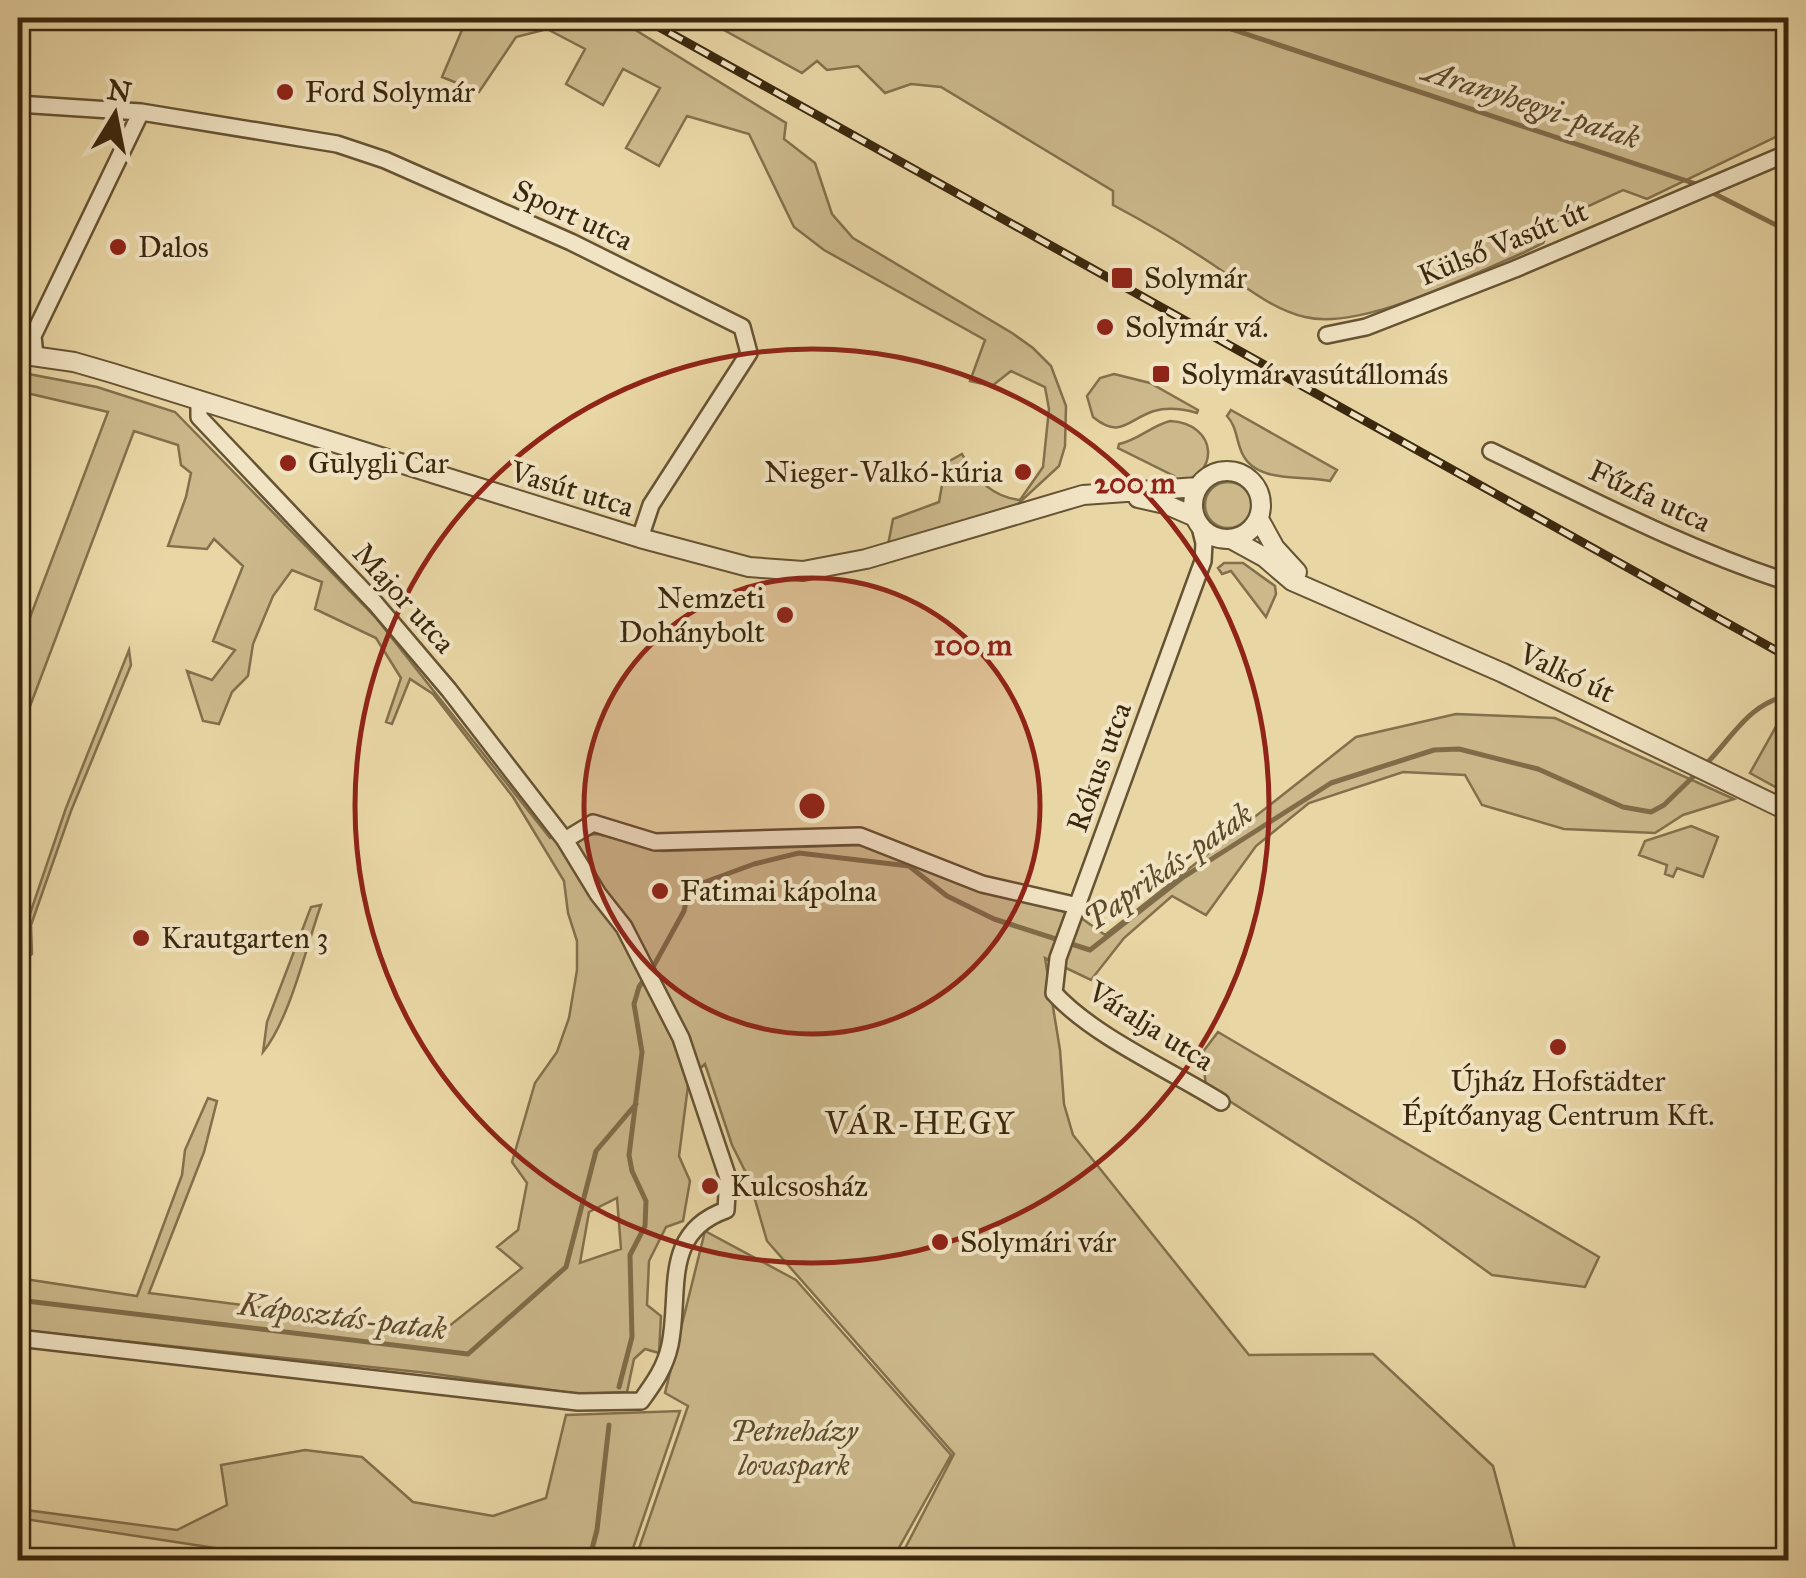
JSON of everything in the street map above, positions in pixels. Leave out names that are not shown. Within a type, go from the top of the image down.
[{"type":"street","name":"Sport utca","points":[[18,104],[140,112],[337,144],[385,160],[571,242],[742,327],[749,354],[652,506],[640,538]]},
{"type":"street","points":[[26,355],[140,112]]},
{"type":"street","name":"Külső Vasút út","points":[[1327,335],[1366,327],[1788,154]]},
{"type":"street","name":"Vasút utca","points":[[26,355],[93,368],[640,538],[749,567],[803,571],[866,559],[1082,495],[1198,487]]},
{"type":"street","name":"Major utca","points":[[18,1338],[578,1402],[641,1401],[660,1375],[670,1344],[676,1274],[687,1238],[697,1224],[726,1210],[728,1178],[681,1038],[624,927],[565,840],[449,690],[375,604],[198,416],[200,401]]},
{"type":"street","name":"Fűzfa utca","points":[[1491,451],[1672,538],[1788,582]]},
{"type":"street","points":[[1230,540],[1249,532],[1259,519],[1262,505],[1260,494],[1248,478],[1223,471],[1207,477],[1198,487],[1193,502],[1197,522],[1208,534],[1264,557],[1292,581],[1319,593]]},
{"type":"street","name":"Vasút utca","points":[[1117,493],[1164,504],[1197,522]]},
{"type":"street","points":[[1259,519],[1285,562],[1319,593]]},
{"type":"street","name":"Rókus utca","points":[[1054,993],[1058,958],[1203,561],[1197,522]]},
{"type":"street","name":"Rókus utca","points":[[1203,561],[1230,540]]},
{"type":"street","name":"Valkó út","points":[[1319,593],[1503,673],[1788,810]]},
{"type":"street","points":[[565,840],[592,823],[656,842],[860,836],[982,884],[1078,906]]},
{"type":"street","name":"Váralja utca","points":[[1054,993],[1100,1030],[1221,1102]]},
{"type":"green space","points":[[467,18],[616,18],[786,123],[784,139],[815,163],[832,214],[853,238],[1012,333],[1051,366],[1066,406],[1065,446],[1059,466],[1018,504],[888,545],[893,519],[939,502],[946,463],[962,454],[985,485],[1020,500],[1043,467],[1049,409],[1045,387],[1011,371],[992,386],[970,381],[985,340],[824,250],[794,227],[749,134],[687,116],[659,166],[626,148],[660,88],[623,69],[603,105],[566,84],[585,49],[547,29],[516,37],[479,92],[442,77]]},
{"type":"green space","points":[[702,18],[1788,18],[1788,131],[1647,199],[1623,190],[1554,222],[1543,243],[1415,298],[1356,316],[1305,317],[1266,300],[1113,205],[1113,191],[941,87],[911,84],[885,93],[858,66],[827,70],[817,61],[802,73]]},
{"type":"green space","points":[[18,372],[97,387],[175,412],[376,618],[550,838],[598,834],[662,851],[861,845],[1067,908],[1105,935],[1356,737],[1456,714],[1555,718],[1734,799],[1683,815],[1655,833],[1564,829],[1482,805],[1465,775],[1403,772],[1309,803],[1256,846],[1206,915],[1172,896],[1124,938],[1091,980],[1045,958],[1060,1050],[1064,1104],[1073,1135],[1249,1355],[1373,1354],[1493,1466],[1518,1560],[899,1560],[954,1454],[767,1241],[749,1179],[732,1145],[705,1064],[689,1078],[679,1156],[690,1181],[683,1221],[666,1227],[649,1261],[647,1305],[661,1316],[659,1353],[645,1349],[634,1359],[627,1392],[579,1394],[428,1373],[18,1330],[18,1278],[137,1296],[182,1175],[185,1150],[208,1098],[217,1101],[204,1152],[149,1293],[443,1331],[522,1268],[497,1247],[518,1230],[527,1183],[512,1162],[535,1083],[557,1052],[569,1018],[577,941],[564,881],[513,797],[433,694],[410,679],[392,724],[386,722],[401,678],[376,638],[315,609],[322,582],[292,570],[273,596],[253,644],[248,676],[232,692],[219,724],[203,721],[187,671],[212,680],[235,650],[213,641],[243,566],[214,539],[207,549],[168,546],[191,473],[181,465],[178,445],[134,431],[18,738],[18,649],[108,412],[18,391]],"holes":[[[617,1198],[621,1249],[580,1263],[589,1212]]]},
{"type":"green space","points":[[1114,374],[1150,383],[1198,410],[1197,413],[1165,409],[1145,414],[1124,426],[1103,424],[1093,417],[1087,396],[1100,378]]},
{"type":"green space","points":[[1231,410],[1337,470],[1330,481],[1258,470],[1242,453],[1227,416]]},
{"type":"green space","points":[[1170,421],[1198,431],[1208,451],[1200,471],[1190,479],[1174,483],[1174,476],[1118,448],[1119,444]]},
{"type":"green space","points":[[1228,482],[1244,489],[1251,505],[1244,521],[1228,528],[1212,521],[1205,505],[1212,489]]},
{"type":"green space","points":[[1224,563],[1243,563],[1275,586],[1276,594],[1266,617],[1231,571],[1222,574],[1218,568]]},
{"type":"green space","points":[[129,650],[131,665],[71,811],[31,925],[32,954],[18,966],[18,949],[66,808]]},
{"type":"green space","points":[[1788,705],[1788,794],[1750,773]]},
{"type":"green space","points":[[1691,826],[1718,837],[1703,877],[1677,868],[1673,877],[1665,874],[1667,865],[1639,855],[1645,841]]},
{"type":"green space","points":[[321,905],[289,1002],[263,1052],[267,1022],[311,907]]},
{"type":"green space","points":[[1218,1032],[1599,1257],[1585,1287],[1492,1275],[1417,1221],[1206,1086],[1202,1053]]},
{"type":"green space","name":"Petneházy lovaspark","points":[[705,1231],[796,1280],[951,1455],[892,1560],[635,1560],[688,1406],[665,1393]]},
{"type":"green space","points":[[680,1411],[629,1560],[258,1560],[215,1548],[18,1518],[18,1509],[177,1530],[227,1505],[221,1465],[305,1450],[362,1457],[413,1502],[493,1516],[546,1498],[566,1415]]},
{"type":"waterway","name":"Aranyhegyi-patak","points":[[1198,18],[1702,186]]},
{"type":"waterway","name":"Aranyhegyi-patak","points":[[1711,192],[1788,231]]},
{"type":"waterway","name":"Paprikás-patak","points":[[1705,765],[1752,714],[1788,696]]},
{"type":"waterway","name":"Paprikás-patak","points":[[652,969],[684,911],[689,888],[754,864],[799,853],[909,866],[947,896],[994,919],[1090,950],[1182,878],[1331,783],[1434,750],[1459,749],[1538,769],[1623,807],[1651,812],[1664,805],[1697,773]]},
{"type":"waterway","name":"Paprikás-patak","points":[[619,1387],[632,1337],[630,1255],[645,1226],[646,1201],[629,1155],[642,1052],[634,1004],[645,978]]},
{"type":"waterway","name":"Káposztás-patak","points":[[18,1300],[468,1354],[566,1267],[596,1151],[636,1104]]},
{"type":"waterway","name":"Paprikás-patak","points":[[589,1560],[597,1530],[609,1425]]},
{"type":"railway","points":[[643,18],[1788,657]]},
{"type":"place","name":"Ford Solymár","points":[[285,92]]},
{"type":"place","name":"Dalos","points":[[118,247]]},
{"type":"place","name":"Solymár","points":[[1122,278]]},
{"type":"place","name":"Solymár vá.","points":[[1105,327]]},
{"type":"place","name":"Solymár vasútállomás","points":[[1161,374]]},
{"type":"place","name":"Gulygli Car","points":[[288,463]]},
{"type":"place","name":"Nieger-Valkó-kúria","points":[[1023,472]]},
{"type":"place","name":"Nemzeti Dohánybolt","points":[[785,615]]},
{"type":"place","name":"Fatimai kápolna","points":[[660,891]]},
{"type":"place","name":"Krautgarten 3","points":[[141,938]]},
{"type":"place","name":"Újház Hofstädter Építőanyag Centrum Kft.","points":[[1558,1047]]},
{"type":"place","name":"Kulcsosház","points":[[710,1186]]},
{"type":"place","name":"Solymári vár","points":[[940,1242]]},
{"type":"district","name":"VÁR-HEGY","points":[[921,1123]]}]
